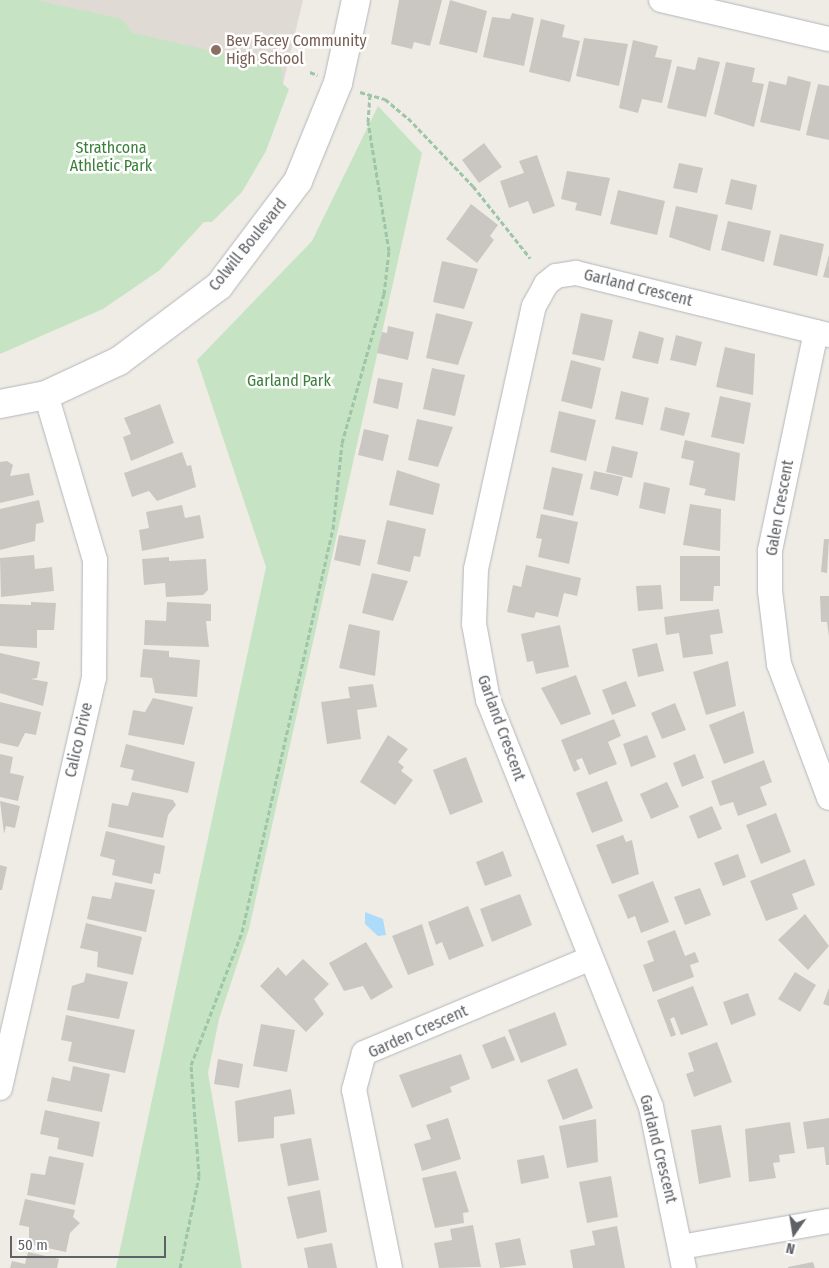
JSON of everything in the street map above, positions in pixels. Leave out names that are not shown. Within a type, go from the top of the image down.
[{"type":"street","name":"Colwill Boulevard","points":[[0,404],[46,395],[119,361],[172,326],[219,286],[262,233],[298,182],[318,137],[338,83],[356,0]]},
{"type":"street","points":[[661,0],[829,40]]},
{"type":"street","name":"Garland Crescent","points":[[683,1258],[651,1107],[589,959],[488,700],[474,624],[476,569],[534,306],[546,284],[556,276],[576,273],[822,333]]},
{"type":"street","name":"Galen Crescent","points":[[822,333],[770,551],[770,591],[778,664],[829,798]]},
{"type":"street","name":"Calico Drive","points":[[0,1087],[94,678],[95,560],[46,395]]},
{"type":"street","name":"Garden Crescent","points":[[390,1268],[354,1090],[364,1053],[589,959]]},
{"type":"street","points":[[683,1258],[829,1221]]},
{"type":"path","points":[[180,1268],[199,1176],[191,1065],[242,932],[333,528],[342,443],[384,294],[388,251],[368,122],[370,96],[385,99],[426,136],[530,258]]},
{"type":"shaded area","name":"Bev Facey Community High School","points":[[0,0],[303,0],[283,84]]},
{"type":"green space","name":"Strathcona Athletic Park","points":[[0,0],[36,0],[122,19],[133,33],[260,62],[281,62],[283,84],[289,89],[266,151],[242,192],[212,222],[204,222],[160,270],[103,309],[0,354]]},
{"type":"green space","name":"Garland Park","points":[[378,106],[422,153],[249,929],[219,1019],[208,1073],[242,1268],[116,1268],[266,567],[197,360],[312,241]]},
{"type":"water","points":[[365,912],[383,919],[386,935],[378,936],[365,924]]},
{"type":"building","points":[[399,0],[442,0],[430,46],[414,42],[412,49],[391,44]]},
{"type":"building","points":[[450,0],[487,11],[477,53],[439,44]]},
{"type":"building","points":[[512,13],[534,18],[524,66],[483,57],[492,17],[510,19]]},
{"type":"building","points":[[541,19],[565,25],[562,37],[580,41],[570,82],[529,72]]},
{"type":"building","points":[[584,38],[628,44],[619,86],[576,76]]},
{"type":"building","points":[[633,40],[658,46],[655,57],[672,60],[662,103],[642,99],[638,113],[619,108]]},
{"type":"building","points":[[698,57],[720,62],[706,117],[667,108],[677,66],[695,70]]},
{"type":"building","points":[[726,62],[755,68],[752,82],[764,84],[754,127],[714,114]]},
{"type":"building","points":[[788,76],[811,82],[800,131],[760,122],[769,81],[786,85]]},
{"type":"building","points":[[818,84],[829,86],[829,140],[806,135]]},
{"type":"building","points":[[484,143],[502,167],[479,183],[462,160]]},
{"type":"building","points":[[537,155],[555,206],[533,214],[528,201],[509,208],[500,181],[524,173],[519,161]]},
{"type":"building","points":[[679,163],[703,168],[697,193],[673,188]]},
{"type":"building","points":[[567,171],[610,178],[601,216],[575,210],[577,203],[561,199]]},
{"type":"building","points":[[731,179],[757,185],[752,210],[725,204]]},
{"type":"building","points":[[618,190],[665,201],[657,235],[610,224]]},
{"type":"building","points":[[471,204],[498,225],[490,236],[494,240],[477,263],[446,239]]},
{"type":"building","points":[[676,206],[718,215],[710,251],[669,237]]},
{"type":"building","points":[[728,221],[771,231],[764,262],[721,250]]},
{"type":"building","points":[[780,234],[824,244],[817,276],[773,265]]},
{"type":"building","points":[[829,255],[829,278],[823,277]]},
{"type":"building","points":[[442,261],[478,269],[464,309],[433,302]]},
{"type":"building","points":[[436,313],[473,322],[458,365],[426,358]]},
{"type":"building","points":[[581,313],[613,320],[604,361],[572,354]]},
{"type":"building","points":[[388,326],[414,332],[408,360],[377,353],[382,332],[387,333]]},
{"type":"building","points":[[639,331],[664,338],[658,364],[632,358]]},
{"type":"building","points":[[676,335],[702,342],[696,366],[670,360]]},
{"type":"building","points":[[725,347],[755,354],[753,395],[716,387]]},
{"type":"building","points":[[571,360],[601,368],[592,409],[561,401]]},
{"type":"building","points":[[432,368],[465,375],[455,416],[423,409]]},
{"type":"building","points":[[378,378],[403,383],[398,409],[373,403]]},
{"type":"building","points":[[621,391],[649,398],[643,425],[615,419]]},
{"type":"building","points":[[720,396],[751,403],[744,444],[711,437]]},
{"type":"building","points":[[160,404],[174,443],[131,461],[123,437],[131,434],[124,418]]},
{"type":"building","points":[[665,407],[690,413],[684,436],[660,430]]},
{"type":"building","points":[[559,411],[596,420],[586,461],[550,452]]},
{"type":"building","points":[[417,419],[453,427],[438,467],[408,460]]},
{"type":"building","points":[[364,429],[389,435],[383,461],[358,455]]},
{"type":"building","points":[[685,440],[740,453],[735,501],[704,495],[706,489],[689,485],[694,461],[681,458]]},
{"type":"building","points":[[612,446],[638,452],[632,478],[606,472]]},
{"type":"building","points":[[182,452],[187,466],[191,465],[196,487],[157,501],[149,491],[132,497],[124,473]]},
{"type":"building","points":[[7,461],[13,465],[10,476],[29,473],[34,495],[0,503],[0,462]]},
{"type":"building","points":[[552,467],[583,474],[573,516],[543,509]]},
{"type":"building","points":[[397,470],[440,484],[433,515],[389,505]]},
{"type":"building","points":[[594,471],[623,477],[618,496],[590,489]]},
{"type":"building","points":[[644,482],[670,488],[665,514],[639,508]]},
{"type":"building","points":[[39,500],[44,522],[36,524],[35,541],[0,550],[0,509]]},
{"type":"building","points":[[690,504],[721,509],[720,551],[683,545]]},
{"type":"building","points":[[182,505],[185,518],[200,515],[204,538],[142,551],[139,530],[149,528],[146,512]]},
{"type":"building","points":[[541,514],[578,522],[569,564],[538,557],[542,539],[536,538]]},
{"type":"building","points":[[387,520],[426,529],[420,557],[414,556],[410,572],[377,564]]},
{"type":"building","points":[[339,535],[366,540],[360,566],[334,560]]},
{"type":"building","points":[[824,539],[829,539],[827,573],[821,572]]},
{"type":"building","points":[[34,555],[35,569],[52,567],[54,591],[1,597],[0,558]]},
{"type":"building","points":[[680,556],[720,556],[720,586],[714,586],[713,601],[680,601]]},
{"type":"building","points":[[169,557],[169,561],[206,559],[208,590],[203,595],[166,597],[165,583],[144,585],[142,559]]},
{"type":"building","points":[[526,565],[581,578],[577,596],[564,593],[558,617],[536,612],[534,618],[507,612],[513,585],[521,587]]},
{"type":"building","points":[[372,573],[408,581],[393,621],[362,613]]},
{"type":"building","points":[[661,585],[663,609],[638,611],[636,586]]},
{"type":"building","points":[[820,596],[829,596],[829,637],[827,622],[821,622]]},
{"type":"building","points":[[31,602],[56,603],[54,630],[37,630],[37,648],[0,646],[0,604],[31,605]]},
{"type":"building","points":[[167,602],[211,604],[211,621],[206,621],[209,647],[144,645],[145,620],[166,621]]},
{"type":"building","points":[[719,609],[723,633],[710,635],[713,654],[683,658],[679,633],[666,635],[664,617]]},
{"type":"building","points":[[349,624],[380,631],[375,676],[339,668]]},
{"type":"building","points":[[560,625],[569,667],[536,674],[533,661],[527,662],[521,634]]},
{"type":"building","points":[[657,643],[664,671],[638,677],[632,649]]},
{"type":"building","points":[[143,649],[169,651],[169,657],[200,660],[197,697],[155,693],[152,678],[140,677]]},
{"type":"building","points":[[0,653],[40,662],[37,678],[31,679],[48,682],[43,706],[0,693]]},
{"type":"building","points":[[728,661],[736,706],[706,715],[693,672]]},
{"type":"building","points":[[576,675],[591,714],[561,725],[541,688]]},
{"type":"building","points":[[626,681],[636,706],[612,715],[602,690]]},
{"type":"building","points":[[373,684],[377,707],[357,710],[361,739],[327,744],[321,702],[350,698],[348,687]]},
{"type":"building","points":[[153,698],[193,707],[184,745],[128,735],[133,710],[145,712]]},
{"type":"building","points":[[0,702],[41,712],[36,735],[25,733],[18,747],[0,743]]},
{"type":"building","points":[[675,703],[686,730],[662,739],[651,713]]},
{"type":"building","points":[[744,711],[754,753],[724,764],[709,725]]},
{"type":"building","points":[[614,719],[621,736],[608,742],[617,764],[589,775],[582,758],[576,760],[580,769],[574,772],[561,740]]},
{"type":"building","points":[[388,735],[408,749],[398,762],[404,767],[401,771],[413,780],[395,805],[360,782]]},
{"type":"building","points":[[647,735],[656,757],[631,767],[623,744]]},
{"type":"building","points":[[126,744],[195,762],[188,793],[131,780],[134,770],[120,767]]},
{"type":"building","points":[[0,754],[13,757],[10,773],[24,776],[18,801],[0,797]]},
{"type":"building","points":[[695,754],[704,778],[682,787],[673,763]]},
{"type":"building","points":[[466,757],[483,802],[450,815],[433,770]]},
{"type":"building","points":[[764,760],[772,782],[760,787],[767,805],[738,816],[733,802],[720,806],[711,781]]},
{"type":"building","points":[[607,781],[623,821],[592,833],[576,793]]},
{"type":"building","points":[[667,782],[679,807],[651,819],[640,794]]},
{"type":"building","points":[[132,792],[173,800],[176,805],[168,815],[163,838],[108,827],[112,803],[128,806]]},
{"type":"building","points":[[0,801],[20,806],[15,828],[6,826],[4,834]]},
{"type":"building","points":[[712,806],[722,829],[698,839],[689,816]]},
{"type":"building","points":[[776,813],[791,852],[761,864],[746,825]]},
{"type":"building","points":[[106,831],[165,846],[160,874],[154,873],[152,884],[112,875],[115,860],[100,856]]},
{"type":"building","points":[[623,835],[626,842],[632,840],[639,874],[612,884],[596,845]]},
{"type":"building","points":[[503,851],[512,876],[485,886],[476,862]]},
{"type":"building","points":[[738,854],[746,877],[723,886],[714,863]]},
{"type":"building","points":[[805,859],[815,885],[792,894],[798,909],[766,921],[750,881]]},
{"type":"building","points":[[0,865],[7,867],[2,890],[0,890]]},
{"type":"building","points":[[653,881],[669,922],[641,933],[635,916],[628,919],[618,895]]},
{"type":"building","points":[[115,882],[155,890],[146,932],[87,919],[92,896],[111,899]]},
{"type":"building","points":[[700,888],[711,915],[685,925],[674,897]]},
{"type":"building","points":[[520,894],[532,925],[492,942],[480,909]]},
{"type":"building","points":[[468,906],[484,946],[449,960],[442,942],[436,945],[428,922]]},
{"type":"building","points":[[805,914],[829,946],[808,970],[778,940]]},
{"type":"building","points":[[86,923],[142,937],[133,975],[97,967],[98,952],[80,948]]},
{"type":"building","points":[[422,924],[434,965],[408,975],[392,936]]},
{"type":"building","points":[[675,930],[685,956],[695,952],[699,962],[690,965],[694,977],[653,992],[643,965],[654,961],[647,941]]},
{"type":"building","points":[[366,942],[393,987],[371,1000],[363,986],[344,991],[329,963]]},
{"type":"building","points":[[303,959],[329,984],[314,999],[324,1014],[306,1032],[260,986],[278,967],[286,976]]},
{"type":"building","points":[[795,972],[816,985],[800,1012],[778,999]]},
{"type":"building","points":[[86,973],[128,982],[119,1019],[67,1010],[72,986],[84,982]]},
{"type":"building","points":[[693,986],[708,1025],[681,1035],[674,1017],[670,1019],[676,1035],[671,1037],[657,1000]]},
{"type":"building","points":[[829,988],[829,1006],[823,1004]]},
{"type":"building","points":[[748,993],[756,1015],[731,1025],[723,1002]]},
{"type":"building","points":[[555,1012],[567,1045],[521,1063],[508,1030]]},
{"type":"building","points":[[66,1015],[135,1030],[125,1073],[68,1061],[72,1042],[61,1040]]},
{"type":"building","points":[[261,1024],[295,1030],[287,1072],[253,1066]]},
{"type":"building","points":[[505,1036],[515,1060],[492,1069],[482,1045]]},
{"type":"building","points":[[717,1042],[732,1082],[694,1097],[686,1074],[694,1071],[688,1053]]},
{"type":"building","points":[[461,1054],[470,1079],[450,1087],[452,1092],[412,1108],[399,1075]]},
{"type":"building","points":[[218,1059],[243,1064],[239,1088],[214,1084]]},
{"type":"building","points":[[73,1066],[110,1074],[102,1112],[47,1101],[52,1077],[70,1081]]},
{"type":"building","points":[[577,1068],[593,1108],[563,1120],[547,1080]]},
{"type":"building","points":[[291,1089],[295,1114],[274,1117],[274,1138],[238,1142],[235,1101]]},
{"type":"building","points":[[45,1110],[100,1122],[93,1157],[57,1149],[59,1138],[40,1134]]},
{"type":"building","points":[[448,1118],[461,1159],[422,1171],[414,1144],[431,1139],[426,1125]]},
{"type":"building","points":[[829,1118],[829,1165],[826,1165],[824,1147],[807,1149],[803,1122]]},
{"type":"building","points":[[596,1119],[598,1162],[567,1168],[559,1126]]},
{"type":"building","points":[[790,1122],[795,1153],[779,1155],[780,1162],[773,1163],[776,1178],[749,1182],[745,1129]]},
{"type":"building","points":[[721,1125],[731,1177],[699,1184],[691,1130]]},
{"type":"building","points":[[311,1138],[319,1180],[288,1186],[280,1144]]},
{"type":"building","points":[[544,1155],[549,1178],[521,1184],[517,1160]]},
{"type":"building","points":[[49,1156],[84,1163],[75,1205],[27,1195],[31,1173],[45,1175]]},
{"type":"building","points":[[456,1171],[469,1212],[463,1213],[464,1223],[435,1228],[422,1178]]},
{"type":"building","points":[[611,1176],[618,1217],[587,1223],[579,1182]]},
{"type":"building","points":[[320,1190],[327,1232],[297,1239],[287,1197]]},
{"type":"building","points":[[25,1199],[75,1210],[73,1217],[80,1223],[70,1233],[66,1252],[29,1244],[29,1227],[19,1225]]},
{"type":"building","points":[[473,1225],[481,1267],[439,1268],[434,1243],[452,1240],[450,1229]]},
{"type":"building","points":[[617,1226],[625,1268],[573,1268],[570,1250],[595,1245],[592,1231]]},
{"type":"building","points":[[520,1238],[526,1265],[500,1268],[495,1243]]},
{"type":"building","points":[[332,1243],[337,1268],[308,1268],[304,1248]]},
{"type":"building","points":[[28,1252],[59,1259],[57,1268],[10,1268],[12,1261],[25,1264]]},
{"type":"building","points":[[813,1262],[815,1268],[788,1268],[788,1267]]},
{"type":"place","name":"Bev Facey Community High School","points":[[216,50]]}]
